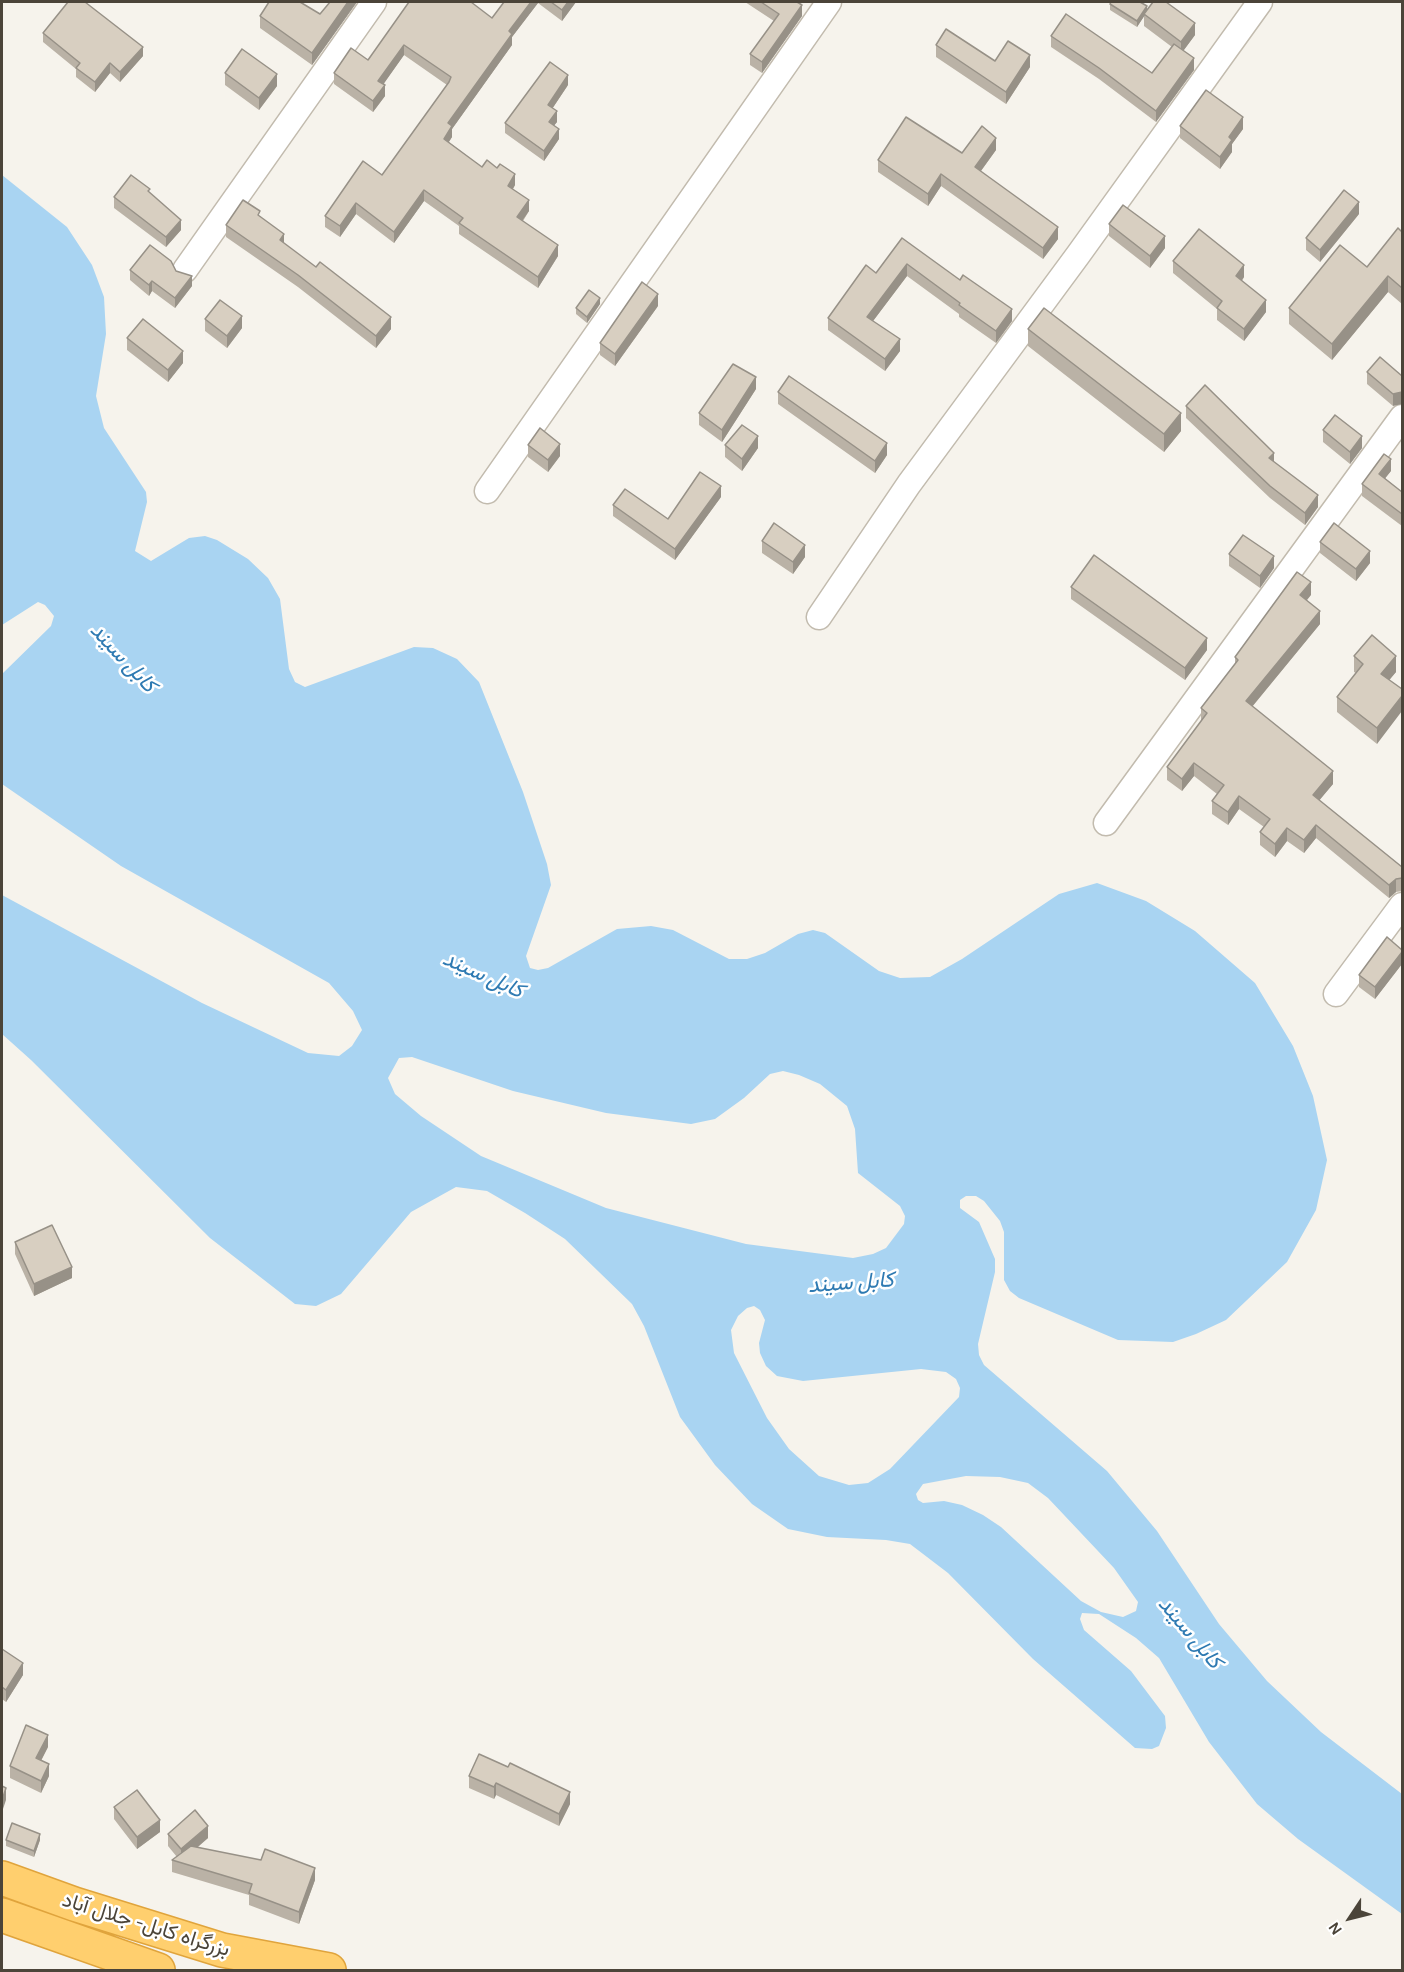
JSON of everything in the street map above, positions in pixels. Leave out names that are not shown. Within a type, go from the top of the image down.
[{"type":"highway","name":"بزرگراه کابل- جلال آباد","points":[[2,1878],[220,1960],[329,1971]]},
{"type":"highway","name":"بزرگراه کابل- جلال آباد","points":[[2,1915],[158,1971]]},
{"type":"street","points":[[185,270],[374,2]]},
{"type":"street","points":[[487,491],[829,2]]},
{"type":"street","points":[[819,617],[915,474],[1078,255],[1260,2]]},
{"type":"street","points":[[1106,823],[1402,417]]},
{"type":"street","points":[[1336,994],[1402,905]]},
{"type":"water","name":"کابل سيند","points":[[2,175],[67,227],[92,265],[104,297],[106,334],[96,396],[104,428],[146,492],[147,502],[135,551],[151,561],[189,538],[205,536],[217,540],[248,559],[268,578],[280,599],[289,669],[295,682],[305,687],[414,647],[433,648],[457,659],[479,682],[523,792],[547,864],[551,885],[526,956],[530,968],[538,970],[548,968],[617,929],[651,926],[673,930],[729,959],[747,959],[765,953],[798,934],[813,930],[825,933],[879,971],[900,978],[930,977],[962,959],[1059,894],[1097,883],[1146,901],[1195,931],[1255,983],[1293,1046],[1313,1096],[1327,1160],[1316,1210],[1287,1262],[1226,1320],[1196,1334],[1173,1342],[1118,1340],[1019,1298],[1010,1291],[1004,1280],[1004,1232],[1000,1221],[984,1201],[976,1196],[966,1196],[960,1200],[960,1208],[979,1222],[995,1259],[995,1272],[978,1344],[979,1355],[984,1365],[1107,1471],[1157,1531],[1219,1624],[1267,1681],[1321,1732],[1402,1794],[1402,1914],[1298,1839],[1257,1804],[1209,1742],[1159,1658],[1136,1638],[1099,1614],[1082,1613],[1080,1619],[1084,1630],[1131,1671],[1165,1716],[1166,1728],[1159,1746],[1152,1749],[1135,1748],[1033,1659],[948,1573],[910,1544],[886,1540],[827,1537],[788,1529],[752,1504],[715,1465],[680,1417],[644,1326],[632,1304],[565,1239],[487,1191],[456,1187],[411,1212],[341,1294],[316,1306],[295,1304],[210,1238],[2,1034],[2,895],[202,1003],[308,1053],[339,1056],[352,1046],[362,1030],[353,1011],[329,983],[121,866],[2,784],[2,674],[51,626],[54,616],[45,605],[38,602],[2,625]],"holes":[[[412,1057],[513,1091],[606,1113],[691,1124],[715,1119],[744,1098],[770,1074],[783,1071],[799,1075],[820,1084],[847,1106],[855,1129],[858,1173],[900,1206],[905,1216],[904,1224],[886,1248],[873,1254],[853,1258],[746,1244],[606,1208],[481,1156],[421,1116],[395,1094],[388,1078],[399,1058]],[[754,1306],[760,1310],[765,1320],[759,1343],[760,1353],[766,1366],[777,1376],[803,1381],[921,1369],[946,1372],[956,1379],[960,1388],[959,1397],[890,1469],[868,1483],[849,1485],[819,1476],[789,1449],[767,1418],[734,1353],[731,1330],[738,1316],[747,1308]],[[966,1476],[1000,1477],[1028,1483],[1048,1498],[1114,1568],[1138,1602],[1136,1611],[1123,1617],[1101,1612],[1081,1601],[1001,1527],[983,1515],[962,1505],[944,1501],[923,1503],[918,1500],[916,1494],[923,1484]]]},
{"type":"building","points":[[68,2],[85,2],[143,47],[120,72],[110,63],[95,82],[76,68],[80,63],[43,33]]},
{"type":"building","points":[[269,2],[300,2],[320,14],[330,2],[348,2],[312,53],[260,16]]},
{"type":"building","points":[[409,2],[471,2],[492,18],[504,2],[531,2],[509,31],[512,34],[448,123],[452,126],[444,139],[482,167],[487,160],[497,168],[500,164],[515,174],[508,186],[529,200],[517,217],[558,245],[538,277],[459,223],[463,218],[424,190],[394,232],[356,203],[340,226],[325,216],[363,161],[382,175],[451,77],[404,45],[378,81],[385,85],[373,101],[334,73],[351,48],[368,60]]},
{"type":"building","points":[[551,2],[568,2],[562,10]]},
{"type":"building","points":[[761,2],[797,2],[802,5],[762,62],[750,54],[779,14]]},
{"type":"building","points":[[1111,2],[1140,2],[1147,6],[1137,21],[1110,4]]},
{"type":"building","points":[[1153,2],[1166,2],[1195,23],[1181,42],[1144,14]]},
{"type":"building","points":[[1066,14],[1152,73],[1174,44],[1194,58],[1156,111],[1099,68],[1051,36]]},
{"type":"building","points":[[946,29],[995,61],[1008,41],[1030,55],[1006,92],[936,45]]},
{"type":"building","points":[[242,49],[277,74],[259,98],[225,73]]},
{"type":"building","points":[[550,62],[568,75],[548,105],[557,111],[549,122],[559,129],[544,151],[505,123]]},
{"type":"building","points":[[1206,90],[1243,117],[1229,137],[1232,140],[1220,157],[1180,126]]},
{"type":"building","points":[[906,117],[962,153],[982,126],[996,138],[975,167],[1058,227],[1043,248],[941,174],[928,194],[878,160]]},
{"type":"building","points":[[131,175],[150,189],[148,191],[181,220],[166,237],[114,197]]},
{"type":"building","points":[[1344,190],[1359,202],[1320,250],[1306,238]]},
{"type":"building","points":[[243,200],[260,211],[258,215],[284,234],[280,240],[316,267],[320,262],[391,317],[376,336],[298,275],[226,225]]},
{"type":"building","points":[[1123,205],[1165,236],[1150,256],[1109,224]]},
{"type":"building","points":[[1398,228],[1402,232],[1402,288],[1388,276],[1332,344],[1289,308],[1340,245],[1367,267]]},
{"type":"building","points":[[1199,229],[1244,265],[1236,276],[1266,300],[1244,329],[1217,308],[1222,301],[1173,261]]},
{"type":"building","points":[[902,238],[960,280],[963,275],[1012,309],[996,331],[907,264],[867,317],[900,339],[885,359],[828,318],[866,265],[876,273]]},
{"type":"building","points":[[150,245],[171,261],[176,271],[192,276],[175,298],[152,281],[149,285],[130,270]]},
{"type":"building","points":[[642,282],[658,294],[615,354],[600,343]]},
{"type":"building","points":[[589,290],[600,298],[587,317],[576,308]]},
{"type":"building","points":[[220,300],[242,316],[227,336],[205,319]]},
{"type":"building","points":[[1044,308],[1181,413],[1164,434],[1028,329]]},
{"type":"building","points":[[143,319],[183,351],[168,370],[127,338]]},
{"type":"building","points":[[1380,357],[1402,376],[1402,392],[1393,394],[1367,372]]},
{"type":"building","points":[[733,364],[756,377],[722,430],[699,413]]},
{"type":"building","points":[[789,376],[887,443],[875,461],[778,392]]},
{"type":"building","points":[[1205,385],[1274,453],[1269,458],[1318,495],[1305,513],[1270,486],[1186,406]]},
{"type":"building","points":[[1335,415],[1362,436],[1350,452],[1323,430]]},
{"type":"building","points":[[742,425],[758,436],[742,459],[725,445]]},
{"type":"building","points":[[540,428],[560,444],[548,460],[528,445]]},
{"type":"building","points":[[1384,454],[1391,459],[1379,474],[1402,492],[1402,514],[1362,484]]},
{"type":"building","points":[[700,472],[721,486],[675,549],[613,505],[625,489],[668,519]]},
{"type":"building","points":[[774,523],[805,545],[793,562],[762,541]]},
{"type":"building","points":[[1334,523],[1370,551],[1356,569],[1320,542]]},
{"type":"building","points":[[1243,535],[1274,556],[1260,576],[1229,554]]},
{"type":"building","points":[[1094,555],[1207,638],[1185,668],[1071,587]]},
{"type":"building","points":[[1297,572],[1311,582],[1300,595],[1320,611],[1246,701],[1333,771],[1313,795],[1402,867],[1402,878],[1396,879],[1389,885],[1316,825],[1304,840],[1287,828],[1275,844],[1260,832],[1270,819],[1239,796],[1228,812],[1212,801],[1224,785],[1194,763],[1182,779],[1167,767],[1207,713],[1201,708],[1238,660],[1235,657]]},
{"type":"building","points":[[1372,635],[1396,656],[1381,674],[1402,689],[1402,696],[1377,728],[1337,697],[1363,664],[1354,656]]},
{"type":"building","points":[[1387,937],[1402,952],[1375,987],[1359,975]]},
{"type":"building","points":[[52,1225],[72,1267],[34,1284],[15,1242]]},
{"type":"building","points":[[2,1649],[23,1663],[6,1690],[2,1687]]},
{"type":"building","points":[[26,1725],[48,1735],[36,1758],[49,1764],[41,1781],[10,1766]]},
{"type":"building","points":[[479,1754],[508,1767],[510,1763],[570,1792],[559,1814],[496,1783],[494,1787],[469,1776]]},
{"type":"building","points":[[2,1786],[6,1788],[2,1800]]},
{"type":"building","points":[[137,1790],[160,1820],[137,1837],[114,1807]]},
{"type":"building","points":[[195,1810],[208,1826],[181,1849],[168,1834]]},
{"type":"building","points":[[12,1823],[40,1834],[34,1851],[6,1840]]},
{"type":"building","points":[[191,1846],[261,1860],[265,1849],[315,1868],[299,1912],[249,1893],[252,1884],[172,1860]]}]
